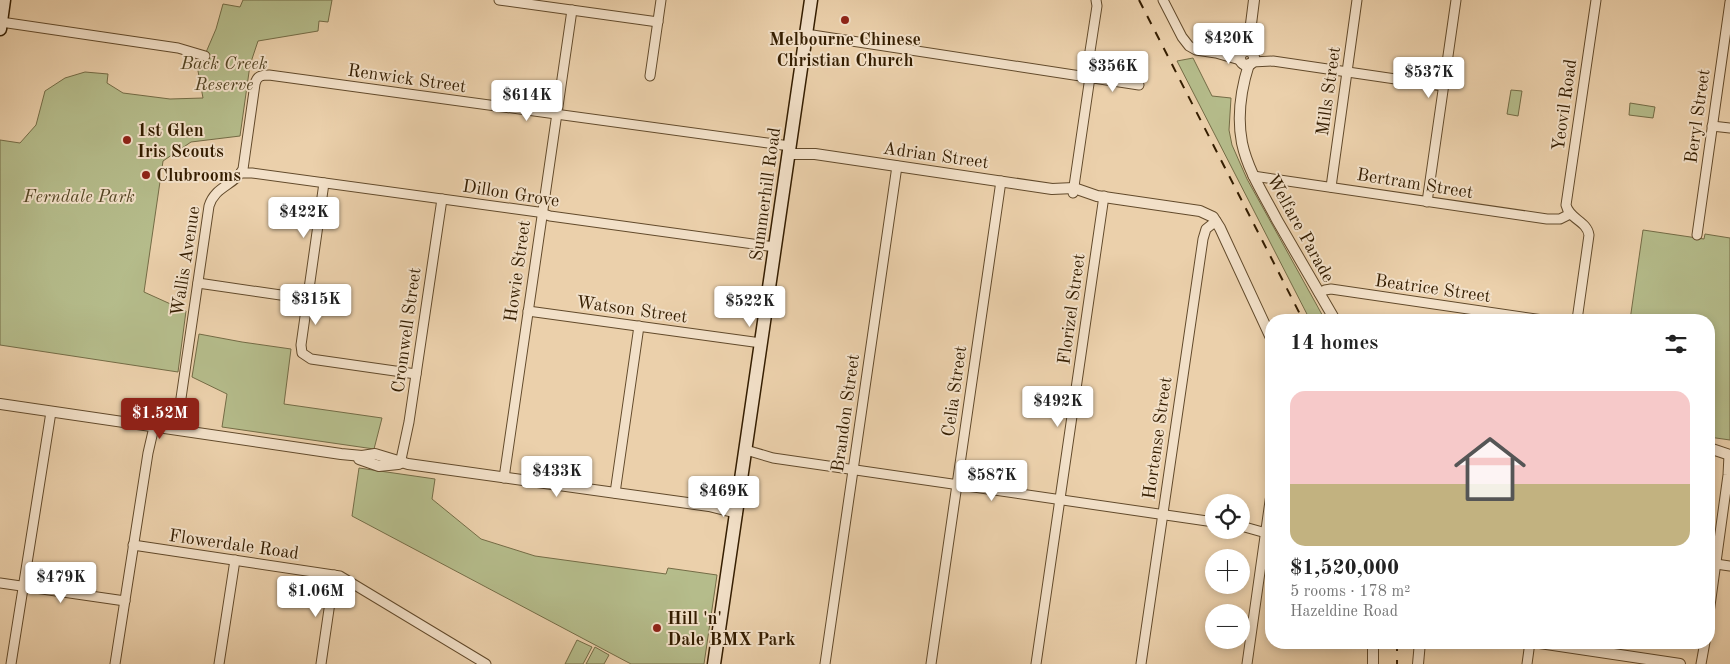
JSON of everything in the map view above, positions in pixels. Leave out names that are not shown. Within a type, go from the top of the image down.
[{"type":"main road","points":[[0,26],[4,0]]},
{"type":"main road","name":"Summerhill Road","points":[[715,662],[811,0]]},
{"type":"street","points":[[499,0],[658,22]]},
{"type":"street","points":[[650,76],[661,0]]},
{"type":"street","points":[[1074,190],[1097,6],[1096,0]]},
{"type":"street","points":[[1163,0],[1182,37],[1189,46],[1196,50],[1443,86]]},
{"type":"street","name":"Welfare Parade","points":[[1254,0],[1240,124],[1244,150],[1253,176],[1331,314]]},
{"type":"street","name":"Mills Street","points":[[1330,187],[1357,0]]},
{"type":"street","points":[[1427,202],[1456,0]]},
{"type":"street","name":"Yeovil Road","points":[[1570,214],[1566,207],[1566,202],[1596,0]]},
{"type":"street","name":"Beryl Street","points":[[1697,235],[1730,2]]},
{"type":"street","name":"Howie Street","points":[[504,478],[572,10]]},
{"type":"street","points":[[0,26],[178,48],[205,56]]},
{"type":"street","points":[[806,34],[1139,85]]},
{"type":"street","name":"Renwick Street","points":[[241,172],[244,165],[255,84],[258,77],[269,75],[556,114],[789,149]]},
{"type":"street","points":[[1712,126],[1730,128]]},
{"type":"street","name":"Adrian Street","points":[[789,149],[1052,189],[1065,193],[1074,190],[1087,197],[1100,196],[1192,209],[1207,214],[1216,221]]},
{"type":"street","name":"Brandon Street","points":[[825,664],[897,166]]},
{"type":"street","name":"Dillon Grove","points":[[241,172],[775,247]]},
{"type":"street","name":"Wallis Avenue","points":[[176,430],[211,202],[217,191],[241,172]]},
{"type":"street","name":"Bertram Street","points":[[1253,176],[1547,219],[1560,219],[1570,214]]},
{"type":"street","name":"Celia Street","points":[[930,664],[1001,181]]},
{"type":"street","points":[[324,183],[301,345],[302,353],[311,358],[416,374]]},
{"type":"street","name":"Florizel Street","points":[[1036,664],[1060,500],[1100,196]]},
{"type":"street","name":"Cromwell Street","points":[[403,463],[442,199]]},
{"type":"street","points":[[1570,214],[1586,226],[1589,235],[1578,314]]},
{"type":"street","points":[[1216,221],[1265,325]]},
{"type":"street","name":"Hortense Street","points":[[1141,664],[1203,239],[1206,229],[1216,221]]},
{"type":"street","points":[[198,283],[308,299]]},
{"type":"street","name":"Beatrice Street","points":[[1319,293],[1331,289],[1502,314]]},
{"type":"street","name":"Watson Street","points":[[528,311],[762,342]]},
{"type":"street","points":[[616,493],[639,326]]},
{"type":"street","points":[[0,404],[342,454],[375,454],[403,463],[737,509]]},
{"type":"street","points":[[11,664],[51,412]]},
{"type":"street","points":[[115,664],[152,427]]},
{"type":"street","points":[[1715,450],[1730,454],[1715,571]]},
{"type":"street","points":[[745,454],[1205,521]]},
{"type":"street","points":[[1250,527],[1265,529]]},
{"type":"street","points":[[1246,664],[1265,536]]},
{"type":"street","name":"Flowerdale Road","points":[[134,546],[334,574],[350,581],[486,664]]},
{"type":"street","points":[[218,664],[235,560]]},
{"type":"street","points":[[1716,564],[1730,566]]},
{"type":"street","points":[[321,664],[334,574]]},
{"type":"street","points":[[0,583],[125,601]]},
{"type":"street","points":[[1373,649],[1373,664]]},
{"type":"street","points":[[1418,649],[1418,664]]},
{"type":"street","points":[[1527,664],[1530,649]]},
{"type":"street","points":[[1589,649],[1635,661],[1680,664]]},
{"type":"street","points":[[1702,664],[1703,649]]},
{"type":"green space","name":"Ferndale Park","points":[[243,0],[332,0],[328,22],[319,21],[318,31],[258,41],[250,65],[240,136],[191,142],[163,161],[144,292],[186,311],[178,372],[0,345],[0,140],[20,143],[36,125],[45,91],[65,78],[85,72],[108,74],[107,83],[123,93],[170,99],[203,98],[198,71],[216,29],[223,4],[240,7]]},
{"type":"green space","points":[[1193,58],[1212,96],[1231,98],[1229,130],[1232,145],[1247,179],[1322,314],[1307,314],[1177,61]]},
{"type":"green space","points":[[1511,90],[1522,91],[1518,116],[1507,114]]},
{"type":"green space","points":[[1630,103],[1655,107],[1653,118],[1629,115]]},
{"type":"green space","points":[[1643,230],[1704,239],[1705,234],[1730,238],[1730,440],[1715,438],[1715,314],[1631,314]]},
{"type":"green space","points":[[199,334],[291,349],[284,404],[382,418],[374,449],[222,427],[227,394],[192,377]]},
{"type":"green space","points":[[359,468],[435,479],[432,499],[481,539],[535,556],[666,574],[668,568],[717,575],[704,664],[631,664],[352,516]]},
{"type":"green space","points":[[577,640],[592,647],[583,664],[565,664]]},
{"type":"green space","points":[[595,647],[609,655],[604,664],[586,664]]},
{"type":"railway","points":[[1139,0],[1300,314]]},
{"type":"railway","points":[[1397,649],[1397,664]]},
{"type":"place","name":"Melbourne Chinese Christian Church","points":[[845,20]]},
{"type":"place","name":"1st Glen Iris Scouts","points":[[127,140]]},
{"type":"place","name":"Clubrooms","points":[[146,175]]},
{"type":"place","name":"Hill 'n' Dale BMX Park","points":[[657,628]]},
{"type":"park label","name":"Back Creek Reserve","points":[[224,73]]}]
